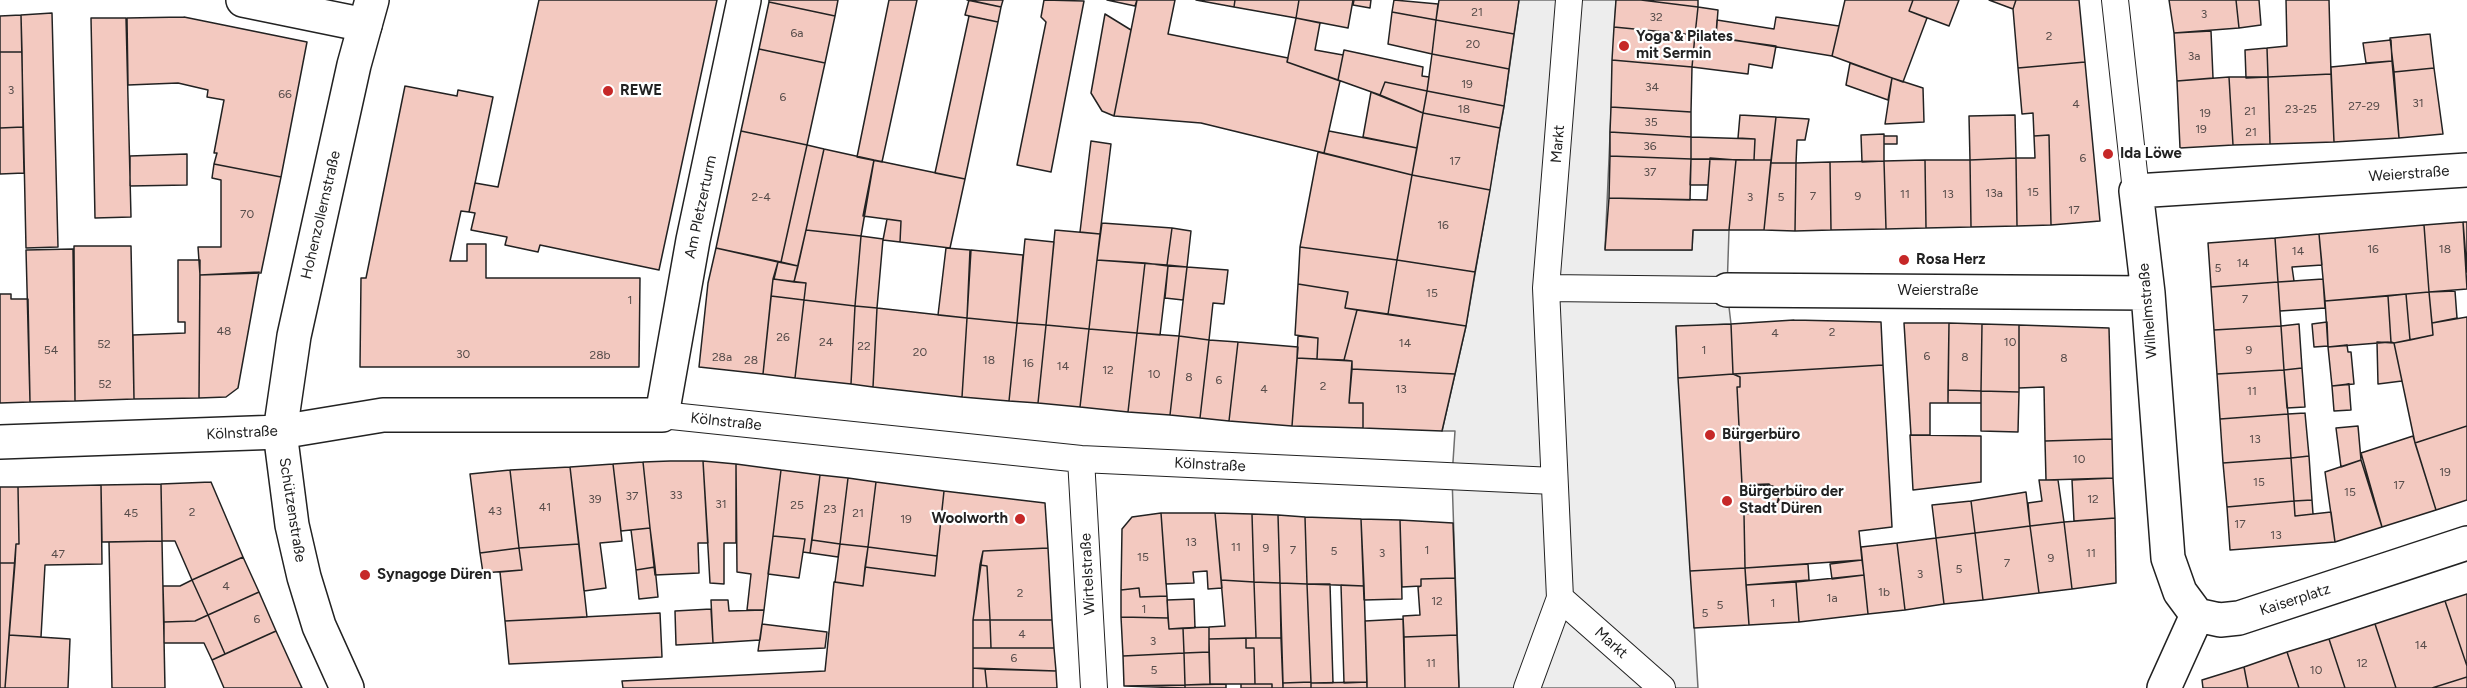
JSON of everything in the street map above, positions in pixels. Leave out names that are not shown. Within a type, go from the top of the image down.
[{"type":"street","points":[[243,0],[368,13]]},
{"type":"street","name":"Am Pletzerturm","points":[[662,415],[693,240],[744,0]]},
{"type":"street","name":"Markt","points":[[1527,688],[1560,598],[1546,288],[1569,0]]},
{"type":"street","name":"Wilhelmstraße","points":[[2115,0],[2148,293],[2168,558],[2180,592],[2197,615]]},
{"type":"street","name":"Hohenzollernstraße","points":[[280,432],[294,336],[368,13]]},
{"type":"street","name":"Weierstraße","points":[[2136,191],[2467,170]]},
{"type":"street","points":[[1546,288],[1727,290]]},
{"type":"street","name":"Weierstraße","points":[[1727,290],[2148,293]]},
{"type":"street","name":"Kölnstraße","points":[[0,442],[280,432],[383,415],[662,415],[1081,459],[1554,481]]},
{"type":"street","name":"Schützenstraße","points":[[280,432],[292,525],[304,577],[320,626],[347,688]]},
{"type":"street","name":"Wirtelstraße","points":[[1081,459],[1094,688]]},
{"type":"street","name":"Kaiserplatz","points":[[2197,615],[2220,620],[2240,618],[2467,543]]},
{"type":"street","name":"Markt","points":[[1560,598],[1662,688]]},
{"type":"street","points":[[2164,688],[2197,615]]},
{"type":"shaded area","points":[[1519,0],[1616,0],[1605,249],[1692,250],[1693,230],[1729,230],[1727,290],[1731,324],[1676,327],[1698,688],[1459,688],[1452,477],[1455,431],[1442,431],[1466,326],[1504,106]]},
{"type":"building","name":"REWE","points":[[539,0],[717,0],[659,270],[540,245],[538,252],[505,245],[507,237],[471,230],[475,213],[469,212],[475,183],[498,187]]},
{"type":"building","points":[[769,0],[838,0],[835,16],[769,2]]},
{"type":"building","points":[[889,0],[917,0],[882,162],[857,157]]},
{"type":"building","points":[[967,0],[1003,0],[1001,7]]},
{"type":"building","points":[[969,0],[1001,7],[998,22],[965,15]]},
{"type":"building","points":[[1044,0],[1084,1],[1051,172],[1017,165],[1046,22],[1041,17]]},
{"type":"building","points":[[1107,0],[1137,0],[1135,6]]},
{"type":"building","points":[[1137,0],[1175,0],[1168,34],[1288,58],[1287,62],[1340,81],[1324,153],[1201,123],[1114,116]]},
{"type":"building","points":[[1196,0],[1235,0],[1234,7]]},
{"type":"building","points":[[1235,0],[1299,0],[1296,18],[1234,7]]},
{"type":"building","points":[[1299,0],[1353,0],[1348,28],[1296,18]]},
{"type":"building","points":[[1354,0],[1371,0],[1370,8],[1353,5]]},
{"type":"building","points":[[1394,0],[1438,4],[1436,20],[1392,12]]},
{"type":"building","points":[[1439,0],[1519,0],[1514,34],[1436,20]]},
{"type":"building","points":[[1616,0],[1641,0],[1698,7],[1695,35],[1614,27]]},
{"type":"building","points":[[1641,0],[1698,0],[1698,7]]},
{"type":"building","points":[[1845,0],[1913,0],[1909,11],[1927,18],[1903,82],[1832,56]]},
{"type":"building","points":[[1913,0],[1959,0],[1949,26],[1909,11]]},
{"type":"building","points":[[1989,0],[2016,0],[2013,9]]},
{"type":"building","points":[[2016,0],[2079,0],[2085,62],[2018,68],[2013,9]]},
{"type":"building","points":[[2169,0],[2236,0],[2239,28],[2174,33]]},
{"type":"building","points":[[2236,0],[2259,0],[2261,25],[2239,28]]},
{"type":"building","points":[[2286,0],[2329,0],[2331,74],[2268,77],[2267,48],[2287,46]]},
{"type":"building","points":[[769,2],[835,16],[825,63],[759,49]]},
{"type":"building","points":[[1698,7],[1718,10],[1716,37],[1695,35]]},
{"type":"building","points":[[1392,12],[1436,20],[1432,54],[1388,44]]},
{"type":"building","points":[[52,13],[58,247],[26,248],[21,15]]},
{"type":"building","points":[[1105,14],[1131,30],[1114,116],[1102,111],[1091,93]]},
{"type":"building","points":[[21,15],[22,52],[0,52],[0,16]]},
{"type":"building","points":[[969,16],[998,22],[965,179],[935,173]]},
{"type":"building","points":[[184,17],[307,42],[281,177],[214,164],[224,100],[207,97],[208,90],[178,83],[128,85],[127,18]]},
{"type":"building","points":[[1776,17],[1839,26],[1832,56],[1716,37],[1717,20],[1774,29]]},
{"type":"building","points":[[91,18],[126,18],[131,217],[95,218]]},
{"type":"building","points":[[1296,18],[1320,23],[1315,50],[1343,55],[1338,80],[1287,62]]},
{"type":"building","points":[[1436,20],[1514,34],[1509,69],[1432,54]]},
{"type":"building","points":[[1614,27],[1695,35],[1692,67],[1612,60]]},
{"type":"building","points":[[2211,31],[2213,78],[2177,81],[2174,33]]},
{"type":"building","points":[[2430,34],[2434,68],[2394,72],[2390,38]]},
{"type":"building","points":[[1695,35],[1776,46],[1772,68],[1749,64],[1748,74],[1692,67]]},
{"type":"building","points":[[2391,40],[2392,61],[2366,63],[2363,43]]},
{"type":"building","points":[[2267,48],[2268,77],[2246,78],[2245,50]]},
{"type":"building","points":[[759,49],[825,63],[807,145],[741,131]]},
{"type":"building","points":[[1344,50],[1423,67],[1422,76],[1429,77],[1427,91],[1385,82],[1380,95],[1338,80]]},
{"type":"building","points":[[0,52],[22,52],[23,127],[0,128]]},
{"type":"building","points":[[1432,54],[1509,69],[1504,106],[1427,91]]},
{"type":"building","points":[[1612,60],[1692,67],[1691,112],[1611,107]]},
{"type":"building","points":[[2392,61],[2399,138],[2334,142],[2331,67]]},
{"type":"building","points":[[2085,62],[2100,221],[2051,225],[2049,135],[2034,136],[2033,113],[2022,114],[2018,68]]},
{"type":"building","points":[[1850,63],[1892,78],[1888,100],[1846,85]]},
{"type":"building","points":[[2434,68],[2443,134],[2399,138],[2394,72]]},
{"type":"building","points":[[2331,74],[2334,142],[2270,144],[2268,77]]},
{"type":"building","points":[[2229,77],[2268,77],[2270,144],[2233,145]]},
{"type":"building","points":[[2229,77],[2233,145],[2180,148],[2177,81]]},
{"type":"building","points":[[1892,78],[1923,88],[1924,122],[1885,124]]},
{"type":"building","points":[[1385,82],[1427,91],[1423,113],[1380,95]]},
{"type":"building","points":[[405,86],[457,96],[458,90],[493,97],[469,212],[461,211],[450,261],[467,261],[467,244],[486,244],[486,278],[640,278],[639,367],[360,367],[361,278],[366,278]]},
{"type":"building","points":[[1427,91],[1504,106],[1500,128],[1423,113]]},
{"type":"building","points":[[1371,92],[1423,113],[1417,148],[1363,137]]},
{"type":"building","points":[[1611,107],[1691,112],[1691,137],[1610,132]]},
{"type":"building","points":[[1423,113],[1500,128],[1490,190],[1412,175]]},
{"type":"building","points":[[1740,115],[1776,117],[1771,160],[1754,160],[1755,139],[1738,138]]},
{"type":"building","points":[[2015,115],[2016,158],[1970,160],[1969,116]]},
{"type":"building","points":[[1776,117],[1809,119],[1805,140],[1797,140],[1796,163],[1771,163]]},
{"type":"building","points":[[23,127],[24,173],[0,174],[0,128]]},
{"type":"building","points":[[741,131],[807,145],[781,262],[716,248]]},
{"type":"building","points":[[1329,131],[1417,148],[1412,175],[1324,153]]},
{"type":"building","points":[[1610,132],[1691,137],[1691,159],[1610,156]]},
{"type":"building","points":[[1884,134],[1884,161],[1862,162],[1861,135]]},
{"type":"building","points":[[2049,135],[2051,225],[2017,226],[2016,158],[2035,158],[2034,136]]},
{"type":"building","points":[[1884,136],[1897,136],[1897,144],[1884,144]]},
{"type":"building","points":[[1691,137],[1755,139],[1754,160],[1691,159]]},
{"type":"building","points":[[1091,141],[1111,144],[1100,234],[1080,232]]},
{"type":"building","points":[[807,145],[824,149],[798,266],[781,262]]},
{"type":"building","points":[[824,149],[874,160],[861,236],[806,230]]},
{"type":"building","points":[[1318,152],[1412,175],[1397,260],[1300,247]]},
{"type":"building","points":[[187,154],[187,185],[130,186],[130,156]]},
{"type":"building","points":[[1610,156],[1691,159],[1690,200],[1609,198]]},
{"type":"building","points":[[1710,158],[1736,160],[1729,230],[1693,230],[1692,250],[1605,250],[1609,198],[1707,200]]},
{"type":"building","points":[[2016,158],[2017,226],[1971,227],[1970,160]]},
{"type":"building","points":[[1691,159],[1710,159],[1708,185],[1690,185]]},
{"type":"building","points":[[874,160],[965,179],[950,248],[900,242],[901,221],[863,216]]},
{"type":"building","points":[[1736,160],[1771,160],[1764,230],[1729,230]]},
{"type":"building","points":[[1925,160],[1970,160],[1971,227],[1926,228]]},
{"type":"building","points":[[1925,160],[1926,228],[1886,229],[1884,161]]},
{"type":"building","points":[[1884,161],[1886,229],[1831,230],[1830,162]]},
{"type":"building","points":[[1830,162],[1831,230],[1795,231],[1796,163]]},
{"type":"building","points":[[1771,163],[1796,163],[1795,231],[1764,230]]},
{"type":"building","points":[[214,164],[281,177],[261,273],[200,275],[198,247],[221,247],[221,180],[212,178]]},
{"type":"building","points":[[1412,175],[1490,190],[1475,272],[1397,260]]},
{"type":"building","points":[[887,219],[901,221],[900,242],[883,240]]},
{"type":"building","points":[[2463,222],[2467,222],[2467,272]]},
{"type":"building","points":[[2463,222],[2467,289],[2429,292],[2424,225]]},
{"type":"building","points":[[1102,223],[1172,228],[1167,265],[1097,260]]},
{"type":"building","points":[[2424,225],[2429,292],[2325,301],[2319,234]]},
{"type":"building","points":[[1172,228],[1191,231],[1187,267],[1167,265]]},
{"type":"building","points":[[806,230],[861,236],[855,306],[804,300],[806,283],[794,282]]},
{"type":"building","points":[[1055,230],[1100,234],[1089,329],[1046,325]]},
{"type":"building","points":[[2319,234],[2322,265],[2292,267],[2294,281],[2278,282],[2275,238]]},
{"type":"building","points":[[861,236],[883,239],[877,308],[855,306]]},
{"type":"building","points":[[2275,238],[2278,282],[2211,287],[2208,243]]},
{"type":"building","points":[[1025,239],[1054,242],[1046,325],[1017,323]]},
{"type":"building","points":[[74,246],[131,246],[134,399],[75,401]]},
{"type":"building","points":[[1300,247],[1397,260],[1388,314],[1345,308],[1348,292],[1298,284]]},
{"type":"building","points":[[716,248],[778,262],[773,279],[763,374],[699,367],[708,283]]},
{"type":"building","points":[[946,248],[970,250],[967,318],[938,315]]},
{"type":"building","points":[[73,249],[75,401],[30,402],[26,250]]},
{"type":"building","points":[[971,250],[1023,255],[1017,323],[967,318]]},
{"type":"building","points":[[178,260],[200,260],[199,398],[134,399],[133,335],[185,333],[185,322],[178,322]]},
{"type":"building","points":[[1097,260],[1145,263],[1137,333],[1089,329]]},
{"type":"building","points":[[1397,260],[1475,272],[1466,326],[1388,314]]},
{"type":"building","points":[[778,262],[798,266],[794,282],[774,279]]},
{"type":"building","points":[[1145,263],[1168,266],[1160,335],[1137,333]]},
{"type":"building","points":[[1168,266],[1187,267],[1183,300],[1165,298]]},
{"type":"building","points":[[1187,267],[1228,270],[1224,304],[1213,303],[1209,340],[1179,336]]},
{"type":"building","points":[[259,272],[238,388],[226,397],[199,398],[200,275]]},
{"type":"building","points":[[773,279],[806,283],[804,300],[771,296]]},
{"type":"building","points":[[2323,279],[2325,308],[2280,311],[2278,282]]},
{"type":"building","points":[[2278,282],[2281,326],[2214,330],[2211,287]]},
{"type":"building","points":[[1298,284],[1348,292],[1345,308],[1357,310],[1344,360],[1317,359],[1318,338],[1295,335]]},
{"type":"building","points":[[2455,291],[2457,318],[2432,323],[2429,292]]},
{"type":"building","points":[[2429,292],[2433,335],[2410,340],[2406,294]]},
{"type":"building","points":[[0,294],[11,294],[11,299],[28,299],[30,402],[0,403]]},
{"type":"building","points":[[2406,294],[2410,340],[2394,343],[2391,342],[2388,296]]},
{"type":"building","points":[[771,296],[804,300],[795,378],[763,374]]},
{"type":"building","points":[[2388,296],[2391,342],[2328,347],[2325,301]]},
{"type":"building","points":[[804,300],[855,306],[851,384],[795,378]]},
{"type":"building","points":[[855,306],[877,308],[873,387],[851,384]]},
{"type":"building","points":[[877,308],[967,318],[962,397],[873,387]]},
{"type":"building","points":[[1357,310],[1466,326],[1455,374],[1352,369],[1352,361],[1344,360]]},
{"type":"building","points":[[2467,317],[2467,426],[2415,443],[2394,343],[2433,335],[2432,323]]},
{"type":"building","points":[[967,318],[1017,323],[1009,401],[962,397]]},
{"type":"building","points":[[1794,320],[1881,322],[1883,365],[1733,374],[1731,324]]},
{"type":"building","points":[[2327,322],[2328,346],[2314,347],[2312,324]]},
{"type":"building","points":[[1017,323],[1046,325],[1038,403],[1009,401]]},
{"type":"building","points":[[1904,323],[1949,323],[1948,403],[1930,403],[1930,435],[1911,435]]},
{"type":"building","points":[[1949,323],[1982,324],[1981,391],[1948,390]]},
{"type":"building","points":[[1731,324],[1733,374],[1678,378],[1676,326]]},
{"type":"building","points":[[1982,324],[2019,325],[2019,392],[1981,391]]},
{"type":"building","points":[[2299,324],[2302,368],[2284,370],[2281,326]]},
{"type":"building","points":[[1046,325],[1089,329],[1080,407],[1038,403]]},
{"type":"building","points":[[2019,325],[2109,328],[2112,439],[2045,441],[2044,387],[2019,388]]},
{"type":"building","points":[[2281,326],[2284,370],[2217,374],[2214,330]]},
{"type":"building","points":[[1089,329],[1137,333],[1128,412],[1080,407]]},
{"type":"building","points":[[1137,333],[1179,336],[1170,415],[1128,412]]},
{"type":"building","points":[[1179,336],[1209,340],[1200,418],[1170,415]]},
{"type":"building","points":[[1298,336],[1318,338],[1317,359],[1297,358]]},
{"type":"building","points":[[1209,340],[1238,342],[1229,421],[1200,418]]},
{"type":"building","points":[[1238,342],[1298,347],[1292,426],[1229,421]]},
{"type":"building","points":[[2377,342],[2394,343],[2402,381],[2378,384]]},
{"type":"building","points":[[2347,345],[2348,352],[2351,352],[2354,384],[2332,386],[2328,347]]},
{"type":"building","points":[[1297,358],[1352,361],[1349,403],[1363,403],[1363,428],[1292,426]]},
{"type":"building","points":[[1883,365],[1892,527],[1859,531],[1862,560],[1745,568],[1744,514],[1770,511],[1777,505],[1779,495],[1769,484],[1742,485],[1737,387],[1740,387],[1740,377],[1733,374]]},
{"type":"building","points":[[2302,368],[2305,407],[2287,408],[2284,370]]},
{"type":"building","points":[[1352,369],[1455,374],[1442,431],[1363,428],[1363,403],[1349,403]]},
{"type":"building","points":[[2284,370],[2288,414],[2220,419],[2217,374]]},
{"type":"building","name":"Bürgerbüro","points":[[1733,374],[1740,377],[1740,387],[1737,387],[1742,485],[1773,486],[1779,500],[1770,511],[1744,514],[1745,568],[1690,571],[1678,378]]},
{"type":"building","points":[[2349,384],[2351,410],[2334,411],[2332,386]]},
{"type":"building","points":[[1948,390],[1981,391],[1981,403],[1948,403]]},
{"type":"building","points":[[1981,391],[2019,392],[2018,432],[1981,431]]},
{"type":"building","points":[[2305,413],[2309,456],[2291,458],[2288,414]]},
{"type":"building","points":[[2288,414],[2291,458],[2223,463],[2220,419]]},
{"type":"building","points":[[2358,426],[2361,460],[2341,467],[2336,428]]},
{"type":"building","points":[[2467,426],[2467,500],[2436,510],[2415,443]]},
{"type":"building","points":[[1910,435],[1981,436],[1981,482],[1913,490]]},
{"type":"building","points":[[2413,436],[2436,510],[2382,527],[2361,453]]},
{"type":"building","points":[[2112,439],[2113,478],[2046,480],[2045,441]]},
{"type":"building","points":[[2309,456],[2312,500],[2294,501],[2291,458]]},
{"type":"building","points":[[2291,458],[2294,501],[2227,507],[2223,463]]},
{"type":"building","points":[[2361,460],[2382,527],[2335,542],[2325,472]]},
{"type":"building","points":[[703,461],[708,543],[698,543],[699,573],[655,575],[643,462]]},
{"type":"building","points":[[703,461],[736,464],[736,543],[724,543],[724,584],[710,583]]},
{"type":"building","points":[[643,462],[650,528],[621,531],[613,464]]},
{"type":"building","points":[[613,464],[622,541],[600,543],[606,588],[584,591],[570,467]]},
{"type":"building","points":[[736,464],[781,470],[764,610],[747,610],[751,574],[737,572]]},
{"type":"building","points":[[570,467],[579,544],[519,548],[510,470]]},
{"type":"building","points":[[510,470],[519,548],[480,553],[470,474]]},
{"type":"building","points":[[781,470],[820,475],[810,553],[803,552],[805,539],[773,536]]},
{"type":"building","points":[[820,475],[848,478],[840,544],[812,540]]},
{"type":"building","points":[[848,478],[876,482],[868,547],[840,544]]},
{"type":"building","points":[[2113,478],[2115,518],[2074,521],[2072,480]]},
{"type":"building","points":[[2039,480],[2058,480],[2064,522],[2030,526],[2028,503],[2042,501]]},
{"type":"building","points":[[211,482],[243,557],[192,580],[175,541],[162,541],[161,484]]},
{"type":"building","points":[[876,482],[944,491],[937,556],[868,547]]},
{"type":"building","points":[[161,484],[162,541],[102,542],[101,485]]},
{"type":"building","points":[[101,485],[102,564],[45,565],[41,637],[9,635],[16,544],[19,544],[18,487]]},
{"type":"building","points":[[0,487],[18,487],[19,544],[16,544],[15,563],[0,563]]},
{"type":"building","points":[[944,491],[1045,503],[1048,548],[983,551],[973,620],[973,688],[623,688],[622,681],[825,671],[834,582],[863,586],[865,567],[935,576]]},
{"type":"building","points":[[2026,492],[2030,526],[1975,533],[1971,501]]},
{"type":"building","points":[[2312,500],[2313,514],[2295,516],[2294,501]]},
{"type":"building","points":[[1971,501],[1975,533],[1936,538],[1932,505]]},
{"type":"building","points":[[2294,501],[2295,516],[2331,512],[2335,542],[2230,550],[2227,507]]},
{"type":"building","points":[[1161,513],[1215,513],[1222,588],[1208,589],[1207,571],[1193,572],[1194,583],[1166,584]]},
{"type":"building","points":[[1161,513],[1167,596],[1140,597],[1139,588],[1121,590],[1122,529],[1132,517]]},
{"type":"building","points":[[1215,513],[1252,514],[1254,582],[1221,580]]},
{"type":"building","points":[[1252,514],[1278,515],[1280,583],[1254,582]]},
{"type":"building","points":[[1278,515],[1305,517],[1307,584],[1280,583]]},
{"type":"building","points":[[1305,517],[1361,519],[1364,586],[1307,584]]},
{"type":"building","points":[[2115,518],[2116,583],[2072,589],[2064,522]]},
{"type":"building","points":[[1361,519],[1400,520],[1402,599],[1364,600]]},
{"type":"building","points":[[1400,520],[1453,523],[1455,578],[1421,579],[1421,586],[1402,587]]},
{"type":"building","points":[[2064,522],[2072,589],[2039,593],[2030,526]]},
{"type":"building","points":[[2030,526],[2039,593],[1983,600],[1975,533]]},
{"type":"building","points":[[650,528],[655,567],[636,570],[631,530]]},
{"type":"building","points":[[1975,533],[1983,600],[1944,604],[1936,538]]},
{"type":"building","points":[[773,536],[805,539],[799,578],[768,574]]},
{"type":"building","points":[[1936,538],[1944,604],[1905,610],[1897,543]]},
{"type":"building","points":[[812,540],[840,544],[838,557],[810,553]]},
{"type":"building","points":[[162,541],[165,688],[112,688],[109,542]]},
{"type":"building","points":[[1897,543],[1905,610],[1868,614],[1861,547]]},
{"type":"building","points":[[579,544],[587,617],[505,621],[500,572],[522,570],[519,548]]},
{"type":"building","points":[[840,544],[868,547],[863,586],[835,582]]},
{"type":"building","points":[[868,547],[937,556],[935,576],[865,567]]},
{"type":"building","points":[[519,548],[522,570],[483,573],[480,553]]},
{"type":"building","points":[[1048,548],[1052,620],[990,620],[987,566],[980,565],[983,551]]},
{"type":"building","points":[[243,557],[259,592],[208,615],[192,580]]},
{"type":"building","points":[[1862,560],[1864,575],[1832,579],[1830,564]]},
{"type":"building","points":[[0,563],[15,563],[5,688],[0,688]]},
{"type":"building","points":[[1808,564],[1809,580],[1746,585],[1745,568]]},
{"type":"building","points":[[980,565],[987,566],[990,620],[973,620]]},
{"type":"building","points":[[655,567],[658,597],[639,599],[636,570]]},
{"type":"building","points":[[1745,568],[1749,625],[1694,628],[1690,571]]},
{"type":"building","points":[[1864,575],[1868,614],[1799,622],[1796,582]]},
{"type":"building","points":[[1455,578],[1457,635],[1404,637],[1403,616],[1420,615],[1418,587],[1421,586],[1421,579]]},
{"type":"building","points":[[192,580],[208,615],[195,621],[164,622],[163,586],[180,586]]},
{"type":"building","points":[[1221,580],[1254,582],[1256,638],[1209,639],[1209,627],[1225,626]]},
{"type":"building","points":[[1254,582],[1280,583],[1281,638],[1256,638]]},
{"type":"building","points":[[1796,582],[1799,622],[1749,625],[1746,585]]},
{"type":"building","points":[[1280,583],[1307,584],[1311,682],[1283,683]]},
{"type":"building","points":[[1307,584],[1330,584],[1333,683],[1311,683]]},
{"type":"building","points":[[1341,585],[1364,586],[1367,682],[1344,683]]},
{"type":"building","points":[[1139,588],[1140,597],[1167,596],[1168,618],[1121,617],[1121,590]]},
{"type":"building","points":[[259,592],[276,631],[225,654],[208,615]]},
{"type":"building","points":[[2467,594],[2467,666],[2445,601]]},
{"type":"building","points":[[1194,599],[1195,628],[1169,629],[1167,600]]},
{"type":"building","points":[[711,600],[728,600],[729,611],[764,610],[760,640],[713,643]]},
{"type":"building","points":[[2445,601],[2467,666],[2467,677],[2432,688],[2396,688],[2375,624]]},
{"type":"building","points":[[711,609],[713,643],[676,645],[675,611]]},
{"type":"building","points":[[660,613],[662,657],[509,664],[505,621]]},
{"type":"building","points":[[208,615],[225,654],[212,660],[204,643],[164,643],[164,622],[195,621]]},
{"type":"building","points":[[1121,617],[1168,618],[1169,629],[1183,628],[1184,653],[1123,656]]},
{"type":"building","points":[[1403,619],[1405,688],[1367,688],[1365,621]]},
{"type":"building","points":[[973,620],[990,620],[991,648],[973,648]]},
{"type":"building","points":[[990,620],[1052,620],[1054,648],[991,648]]},
{"type":"building","points":[[762,624],[827,632],[825,648],[758,651]]},
{"type":"building","points":[[2375,624],[2396,688],[2345,688],[2329,639]]},
{"type":"building","points":[[1209,627],[1209,652],[1184,653],[1183,628]]},
{"type":"building","points":[[276,631],[302,688],[224,688],[212,660]]},
{"type":"building","points":[[9,635],[70,639],[68,688],[5,688]]},
{"type":"building","points":[[1457,635],[1459,688],[1405,688],[1404,637]]},
{"type":"building","points":[[1246,638],[1281,638],[1283,688],[1272,688],[1272,684],[1255,684],[1254,648],[1246,648]]},
{"type":"building","points":[[1246,638],[1246,648],[1254,648],[1255,684],[1210,684],[1209,639]]},
{"type":"building","points":[[2329,639],[2345,688],[2299,688],[2287,652]]},
{"type":"building","points":[[973,648],[1054,648],[1056,671],[973,668]]},
{"type":"building","points":[[1209,652],[1210,684],[1185,685],[1184,653]]},
{"type":"building","points":[[2287,652],[2299,688],[2248,688],[2244,667]]},
{"type":"building","points":[[1184,653],[1185,685],[1124,686],[1123,656]]},
{"type":"building","points":[[2244,667],[2248,688],[2203,688],[2202,680]]},
{"type":"building","points":[[973,668],[985,669],[987,688],[973,688]]},
{"type":"building","points":[[985,669],[1056,671],[1057,688],[987,688]]},
{"type":"building","points":[[2467,677],[2467,688],[2432,688]]},
{"type":"building","points":[[1311,682],[1311,688],[1283,688],[1283,683]]},
{"type":"building","points":[[1367,682],[1367,688],[1311,688],[1311,683]]},
{"type":"building","points":[[1226,684],[1226,688],[1185,688],[1185,685]]},
{"type":"building","points":[[1241,684],[1272,684],[1272,688],[1241,688]]},
{"type":"building","points":[[1185,685],[1185,688],[1124,686]]},
{"type":"place","name":"Yoga & Pilates mit Sermin","points":[[1624,46]]},
{"type":"place","name":"REWE","points":[[608,91]]},
{"type":"place","name":"Ida Löwe","points":[[2108,154]]},
{"type":"place","name":"Rosa Herz","points":[[1904,260]]},
{"type":"place","name":"Bürgerbüro","points":[[1710,435]]},
{"type":"place","name":"Bürgerbüro der Stadt Düren","points":[[1727,501]]},
{"type":"place","name":"Woolworth","points":[[1020,519]]},
{"type":"place","name":"Synagoge Düren","points":[[365,575]]}]
